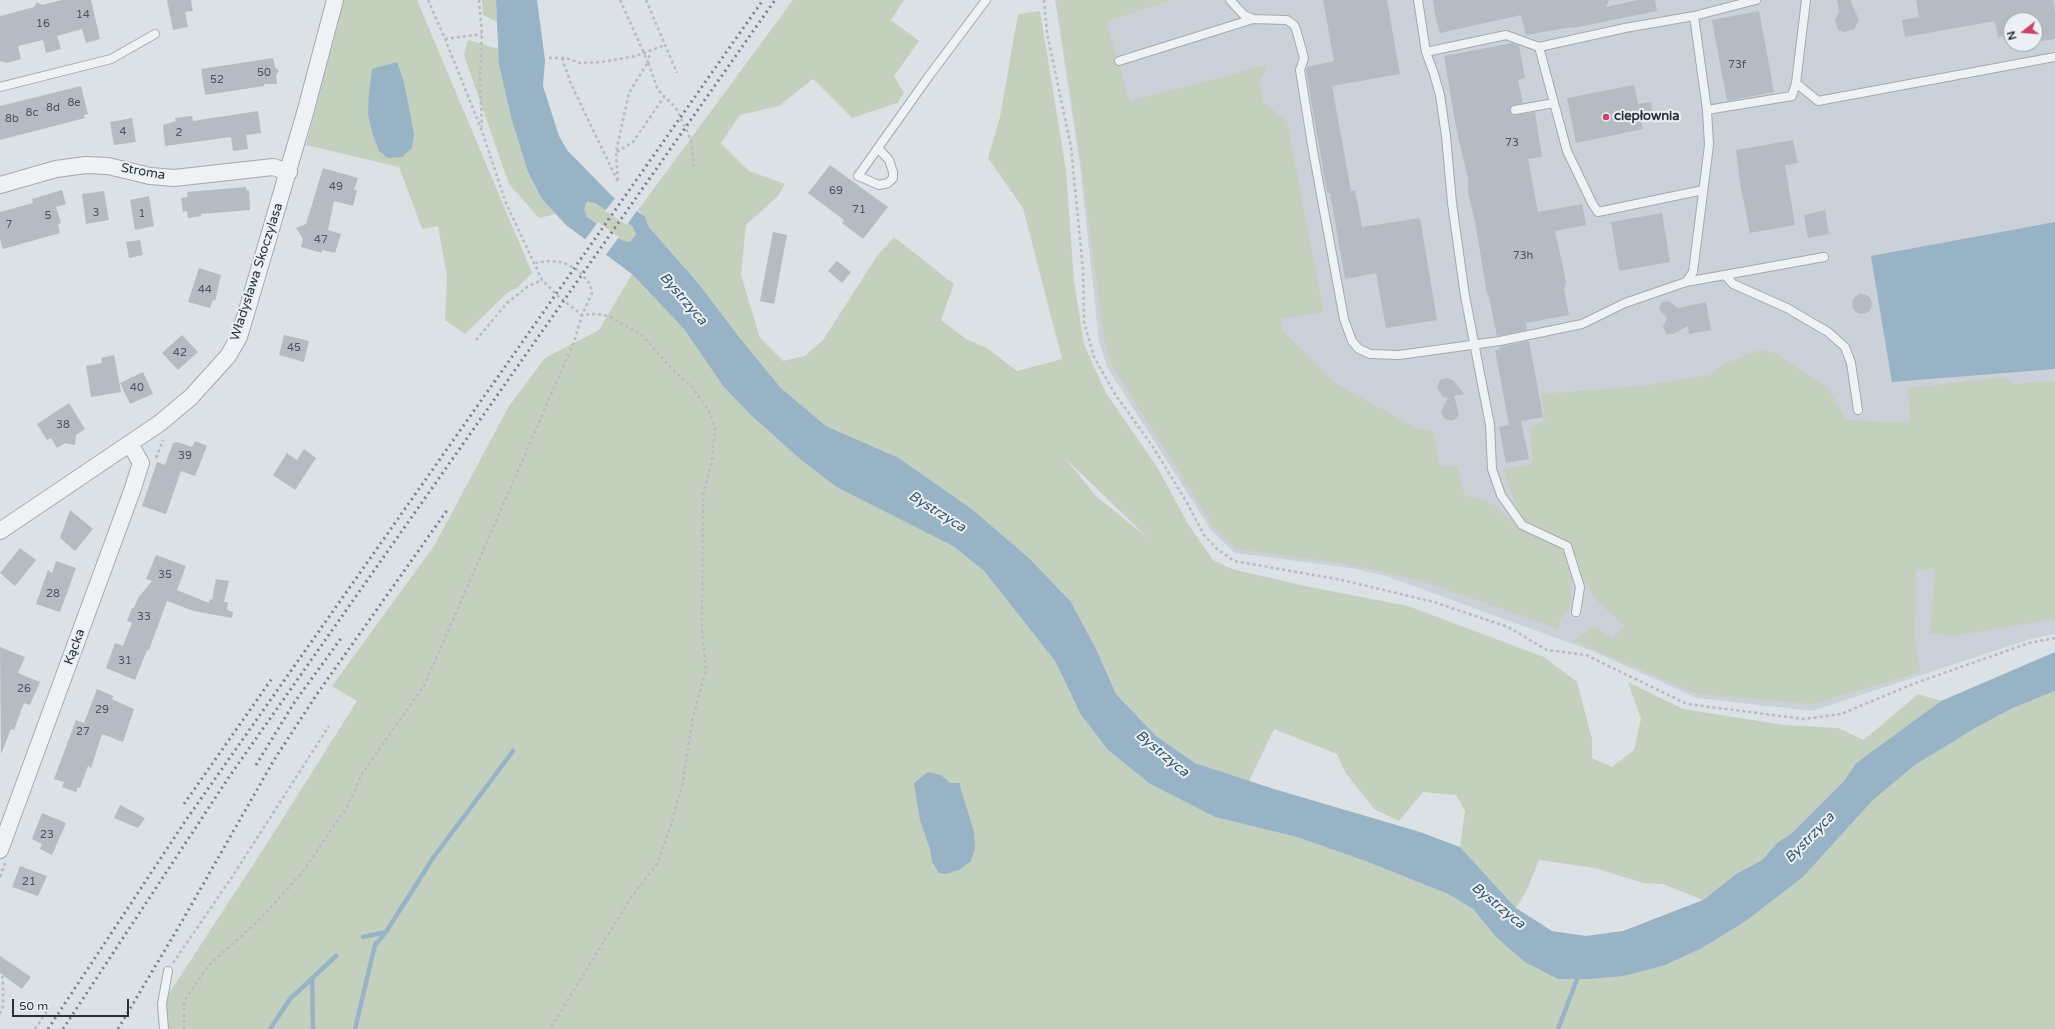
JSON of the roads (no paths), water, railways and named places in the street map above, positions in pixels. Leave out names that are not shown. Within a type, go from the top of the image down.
[{"type":"street","name":"Władysława Skoczylasa","points":[[0,531],[160,423],[191,397],[228,356],[239,337],[288,172],[335,0]]},
{"type":"street","name":"Stroma","points":[[0,185],[56,169],[86,165],[108,166],[150,176],[174,178],[273,167],[288,172]]},
{"type":"street","name":"Kącka","points":[[0,850],[132,492],[141,463],[130,444]]},
{"type":"lane","points":[[878,148],[889,160],[893,172],[893,178],[888,183],[879,185],[858,176],[878,148],[986,0]]},
{"type":"lane","points":[[1230,0],[1244,15],[1253,19]]},
{"type":"lane","points":[[1418,0],[1426,52],[1440,94],[1447,144],[1452,204],[1465,296],[1490,425],[1492,469],[1501,495],[1522,525],[1567,546],[1580,587],[1576,612]]},
{"type":"lane","points":[[1426,52],[1506,35],[1539,47],[1625,28],[1694,16],[1756,0]]},
{"type":"lane","points":[[1707,110],[1792,96],[1796,83],[1806,0]]},
{"type":"lane","points":[[1686,282],[1693,272],[1709,146],[1707,110],[1694,16]]},
{"type":"lane","points":[[1119,61],[1253,19],[1287,20],[1294,25],[1304,58],[1300,70],[1313,151],[1344,319],[1352,341],[1359,349],[1370,354],[1399,356],[1474,345],[1582,324],[1625,303],[1686,282],[1824,257]]},
{"type":"lane","points":[[0,87],[110,59],[155,34]]},
{"type":"lane","points":[[1539,47],[1567,151],[1592,204],[1598,212],[1703,190]]},
{"type":"lane","points":[[1796,83],[1818,101],[2055,57]]},
{"type":"lane","points":[[1515,110],[1554,103]]},
{"type":"lane","points":[[1726,275],[1733,284],[1787,308],[1828,332],[1845,347],[1851,363],[1858,410]]},
{"type":"lane","points":[[164,1029],[162,1004],[168,971]]},
{"type":"water","name":"Bystrzyca","points":[[496,0],[537,0],[545,60],[543,86],[559,136],[567,150],[613,197],[645,216],[648,226],[698,283],[743,342],[781,388],[826,426],[899,458],[973,510],[1029,558],[1071,602],[1096,649],[1116,694],[1155,735],[1195,763],[1274,789],[1420,832],[1460,847],[1516,908],[1552,931],[1586,936],[1623,931],[1703,900],[1736,874],[1762,860],[1778,842],[1792,833],[1845,780],[1856,763],[1941,701],[2055,652],[2055,691],[2013,708],[1977,727],[1915,765],[1873,800],[1803,877],[1746,921],[1702,948],[1665,965],[1624,976],[1588,979],[1558,979],[1525,962],[1496,937],[1473,909],[1448,894],[1368,862],[1297,837],[1215,817],[1150,784],[1108,750],[1081,715],[1055,661],[984,571],[953,546],[838,488],[801,460],[752,416],[724,387],[684,329],[632,274],[566,225],[542,199],[528,172],[512,121],[499,65]],"holes":[[[587,202],[595,203],[632,226],[636,234],[630,242],[621,240],[587,217],[584,209]]]},
{"type":"water","points":[[397,62],[404,82],[414,134],[412,148],[402,157],[388,158],[379,151],[373,135],[368,115],[369,92],[372,69]]},
{"type":"water","points":[[2055,222],[2055,369],[1892,382],[1871,256]]},
{"type":"water","points":[[928,772],[941,775],[950,783],[959,783],[974,832],[975,848],[971,861],[959,870],[945,874],[939,873],[932,862],[930,849],[920,820],[914,783]]},
{"type":"waterway","points":[[355,1029],[375,945],[386,932],[433,858],[513,751]]},
{"type":"waterway","points":[[363,937],[386,932]]},
{"type":"waterway","points":[[270,1029],[290,999],[336,956]]},
{"type":"waterway","points":[[1558,1029],[1579,974]]},
{"type":"waterway","points":[[312,978],[313,1029]]},
{"type":"railway","points":[[48,1029],[186,820],[763,0]]},
{"type":"railway","points":[[63,1029],[229,777],[775,0]]},
{"type":"railway","points":[[118,1029],[181,923],[274,760],[317,694],[448,509]]},
{"type":"railway","points":[[256,765],[294,703],[342,637]]},
{"type":"railway","points":[[184,804],[273,677]]},
{"type":"place","name":"ciepłownia","points":[[1606,117]]}]
